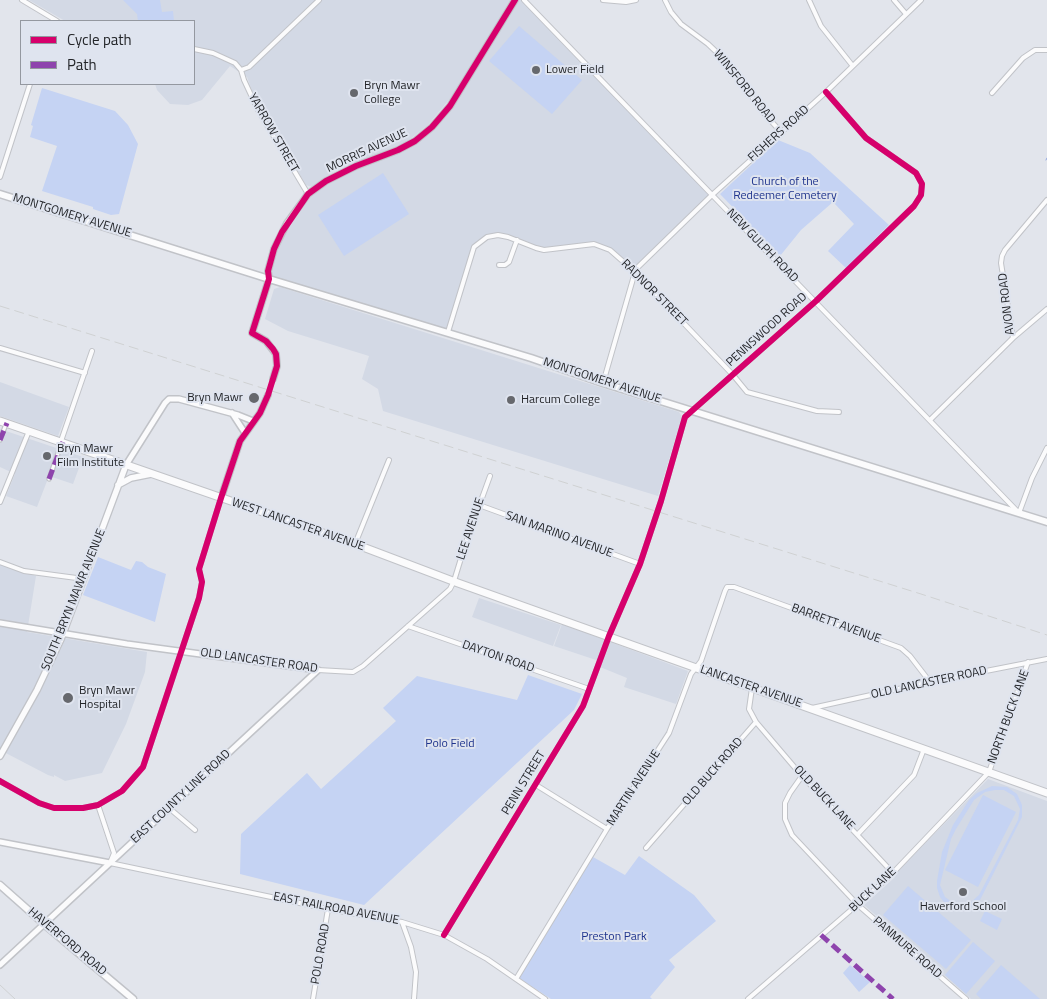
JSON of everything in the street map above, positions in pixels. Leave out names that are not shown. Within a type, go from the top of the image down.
[{"type":"highway","name":"WEST LANCASTER AVENUE","points":[[3,422],[355,544],[454,581]]},
{"type":"highway","name":"LANCASTER AVENUE","points":[[454,581],[1047,793]]},
{"type":"main road","name":"MONTGOMERY AVENUE","points":[[0,194],[269,279],[531,358],[603,383],[1047,522]]},
{"type":"main road","name":"SOUTH BRYN MAWR AVENUE","points":[[0,756],[37,690],[63,633],[126,465]]},
{"type":"main road","points":[[118,485],[130,478],[150,474]]},
{"type":"main road","name":"HAVERFORD ROAD","points":[[0,885],[133,999]]},
{"type":"street","points":[[22,0],[55,20]]},
{"type":"street","points":[[195,49],[213,53],[234,63],[241,70],[249,67],[319,0]]},
{"type":"street","name":"MORRIS AVENUE","points":[[273,379],[277,366],[276,354],[266,341],[252,333],[269,279],[268,271],[274,249],[282,232],[308,194],[340,174],[415,141],[432,127],[450,106],[515,0]]},
{"type":"street","name":"NEW GULPH ROAD","points":[[524,0],[1019,513]]},
{"type":"street","points":[[603,0],[626,2],[636,0]]},
{"type":"street","name":"WINSFORD ROAD","points":[[665,0],[671,12],[681,24],[708,44],[726,61],[760,109],[781,132]]},
{"type":"street","points":[[808,0],[821,26],[852,65]]},
{"type":"street","points":[[894,0],[906,14]]},
{"type":"street","name":"FISHERS ROAD","points":[[603,383],[638,267],[712,195],[826,92],[921,0]]},
{"type":"street","points":[[992,93],[1023,58],[1035,50],[1047,50]]},
{"type":"street","name":"YARROW STREET","points":[[241,70],[258,110],[308,194]]},
{"type":"street","points":[[0,177],[30,85]]},
{"type":"street","name":"PENNSWOOD ROAD","points":[[609,636],[640,564],[661,501],[685,417],[816,301],[914,206],[921,195],[922,184],[916,173],[866,138],[826,92]]},
{"type":"street","name":"AVON ROAD","points":[[930,420],[1013,338],[1002,256],[1047,200]]},
{"type":"street","name":"RADNOR STREET","points":[[448,332],[474,247],[487,237],[498,235],[544,250],[594,244],[610,250],[635,272],[747,392],[817,411],[839,412]]},
{"type":"street","points":[[499,264],[502,265],[509,262],[516,240]]},
{"type":"street","points":[[1013,338],[1047,309]]},
{"type":"street","points":[[0,348],[85,373]]},
{"type":"street","points":[[49,479],[92,351]]},
{"type":"street","points":[[0,781],[38,803],[54,808],[82,808],[98,805],[122,791],[142,767],[182,651],[201,588],[199,569],[201,561],[240,441],[260,413],[268,396]]},
{"type":"street","points":[[126,465],[169,399],[179,399],[253,421]]},
{"type":"street","points":[[231,413],[245,433]]},
{"type":"street","points":[[0,440],[3,422]]},
{"type":"street","points":[[0,502],[29,431]]},
{"type":"street","points":[[1019,513],[1032,478],[1047,448]]},
{"type":"street","points":[[355,544],[389,460]]},
{"type":"street","name":"LEE AVENUE","points":[[454,581],[490,476]]},
{"type":"street","name":"SAN MARINO AVENUE","points":[[479,506],[640,564]]},
{"type":"street","points":[[0,562],[24,571],[84,579]]},
{"type":"street","name":"OLD LANCASTER ROAD","points":[[0,623],[127,644],[318,670],[353,672],[371,660],[450,589],[454,581]]},
{"type":"street","name":"MARTIN AVENUE","points":[[516,979],[606,828],[669,733],[691,674],[702,661],[724,591],[728,587]]},
{"type":"street","name":"BARRETT AVENUE","points":[[728,587],[734,587],[901,648],[912,658],[930,682]]},
{"type":"street","name":"DAYTON ROAD","points":[[408,626],[589,689]]},
{"type":"street","name":"PENN STREET","points":[[444,935],[583,706],[609,636]]},
{"type":"street","name":"OLD LANCASTER ROAD","points":[[811,708],[1047,659]]},
{"type":"street","name":"NORTH BUCK LANE","points":[[989,772],[1028,662]]},
{"type":"street","name":"EAST COUNTY LINE ROAD","points":[[0,965],[318,670]]},
{"type":"street","points":[[752,688],[750,710],[756,722]]},
{"type":"street","name":"OLD BUCK LANE","points":[[756,722],[802,776],[893,873]]},
{"type":"street","name":"OLD BUCK ROAD","points":[[646,848],[756,722]]},
{"type":"street","points":[[858,834],[914,775],[924,749]]},
{"type":"street","name":"BUCK LANE","points":[[748,999],[893,873],[989,772]]},
{"type":"street","name":"PANMURE ROAD","points":[[802,776],[785,803],[784,811],[788,828],[793,836],[858,905],[966,999]]},
{"type":"street","points":[[536,785],[606,828]]},
{"type":"street","points":[[0,842],[110,863],[114,853],[98,805]]},
{"type":"street","points":[[168,808],[195,830]]},
{"type":"street","name":"EAST RAILROAD AVENUE","points":[[110,863],[328,909],[402,922],[444,935],[487,959],[545,999]]},
{"type":"street","name":"POLO ROAD","points":[[313,999],[328,909]]},
{"type":"street","points":[[402,922],[411,947],[416,972],[414,999]]},
{"type":"shaded area","name":"Bryn Mawr College","points":[[29,0],[512,0],[453,95],[428,125],[405,143],[335,171],[312,187],[306,185],[255,99],[247,77],[230,66],[202,100],[188,105],[170,104],[157,90],[155,85],[195,85],[195,20],[63,20]]},
{"type":"shaded area","points":[[515,0],[524,0],[712,195],[635,272],[610,250],[594,244],[544,250],[508,237],[487,237],[474,247],[448,332],[269,279],[274,249],[282,232],[308,194],[326,181],[415,141],[450,106]]},
{"type":"shaded area","name":"Harcum College","points":[[280,287],[679,412],[682,417],[658,496],[383,411],[378,389],[362,379],[369,356],[288,331],[265,319],[274,289]]},
{"type":"shaded area","points":[[0,382],[69,407],[58,436],[0,416]]},
{"type":"shaded area","points":[[0,429],[83,457],[73,484],[49,476],[37,507],[6,496],[15,474],[0,467]]},
{"type":"shaded area","name":"Bryn Mawr Hospital","points":[[0,564],[36,576],[27,632],[147,652],[145,672],[126,724],[102,773],[65,781],[54,775],[54,777],[48,775],[0,750]]},
{"type":"shaded area","points":[[479,598],[561,625],[553,646],[472,617]]},
{"type":"shaded area","points":[[562,624],[688,671],[676,704],[624,687],[627,678],[600,667],[602,662],[554,646]]},
{"type":"shaded area","name":"Haverford School","points":[[988,779],[1047,801],[1047,999],[971,999],[864,905],[894,878],[899,870]]},
{"type":"green space","points":[[123,0],[160,0],[162,12],[173,11],[174,20],[138,20],[137,14]]},
{"type":"green space","name":"Lower Field","points":[[519,26],[582,80],[552,114],[489,61]]},
{"type":"green space","points":[[42,88],[115,111],[128,125],[138,144],[119,214],[111,215],[93,209],[93,207],[42,191],[57,146],[30,137],[33,126],[31,125]]},
{"type":"green space","name":"Church of the Redeemer Cemetery","points":[[778,140],[810,153],[889,225],[846,268],[828,251],[854,224],[833,202],[801,230],[780,256],[720,194]]},
{"type":"green space","points":[[383,173],[409,214],[344,256],[318,215]]},
{"type":"green space","points":[[98,557],[131,570],[136,561],[142,562],[148,567],[166,574],[155,622],[83,595]]},
{"type":"green space","name":"Polo Field","points":[[528,675],[582,694],[574,710],[364,905],[240,874],[241,834],[307,773],[321,789],[396,721],[383,708],[417,676],[517,700]]},
{"type":"green space","points":[[992,786],[1007,787],[1017,794],[1022,805],[1022,817],[980,900],[970,907],[956,909],[944,902],[937,888],[942,852],[953,825],[969,800],[977,793]],"holes":[[[1004,790],[1014,796],[1020,809],[1018,820],[979,895],[969,904],[955,904],[945,897],[940,885],[951,839],[974,800],[985,792]]]},
{"type":"green space","points":[[983,795],[1016,812],[978,887],[945,870]]},
{"type":"green space","name":"Preston Park","points":[[639,856],[694,895],[716,921],[669,960],[675,967],[650,997],[652,999],[551,999],[519,978],[593,857],[625,875]]},
{"type":"green space","points":[[908,886],[971,940],[946,969],[883,915]]},
{"type":"green space","points":[[985,911],[1002,919],[997,930],[980,921]]},
{"type":"green space","points":[[973,942],[995,961],[966,994],[945,975]]},
{"type":"green space","points":[[850,965],[870,982],[859,992],[843,973]]},
{"type":"green space","points":[[1001,965],[1040,999],[981,999],[976,994]]},
{"type":"tunnel","points":[[268,395],[273,379]]},
{"type":"tram line","points":[[0,985],[15,999]]},
{"type":"railway","points":[[0,306],[1047,635]]},
{"type":"marked path","points":[[0,440],[7,423]]},
{"type":"marked path","points":[[49,479],[63,442]]},
{"type":"marked path","points":[[821,935],[893,999]]},
{"type":"cycle path","points":[[0,781],[39,803],[54,808],[83,808],[98,805],[122,791],[143,767],[199,598],[202,582],[199,569],[240,441],[260,413],[277,366],[276,354],[273,349],[266,341],[252,333],[269,279],[268,271],[274,249],[282,232],[308,194],[326,181],[356,166],[398,150],[415,141],[432,127],[450,106],[515,0]]},
{"type":"cycle path","points":[[444,935],[583,706],[609,636],[640,564],[661,501],[685,417],[816,301],[914,206],[921,195],[922,184],[916,173],[866,138],[826,92]]},
{"type":"place","name":"Lower Field","points":[[536,70]]},
{"type":"place","name":"Bryn Mawr College","points":[[354,93]]},
{"type":"place","name":"Bryn Mawr","points":[[254,398]]},
{"type":"place","name":"Harcum College","points":[[511,400]]},
{"type":"place","name":"Bryn Mawr Film Institute","points":[[47,456]]},
{"type":"place","name":"Bryn Mawr Hospital","points":[[68,698]]},
{"type":"place","name":"Haverford School","points":[[963,892]]}]
